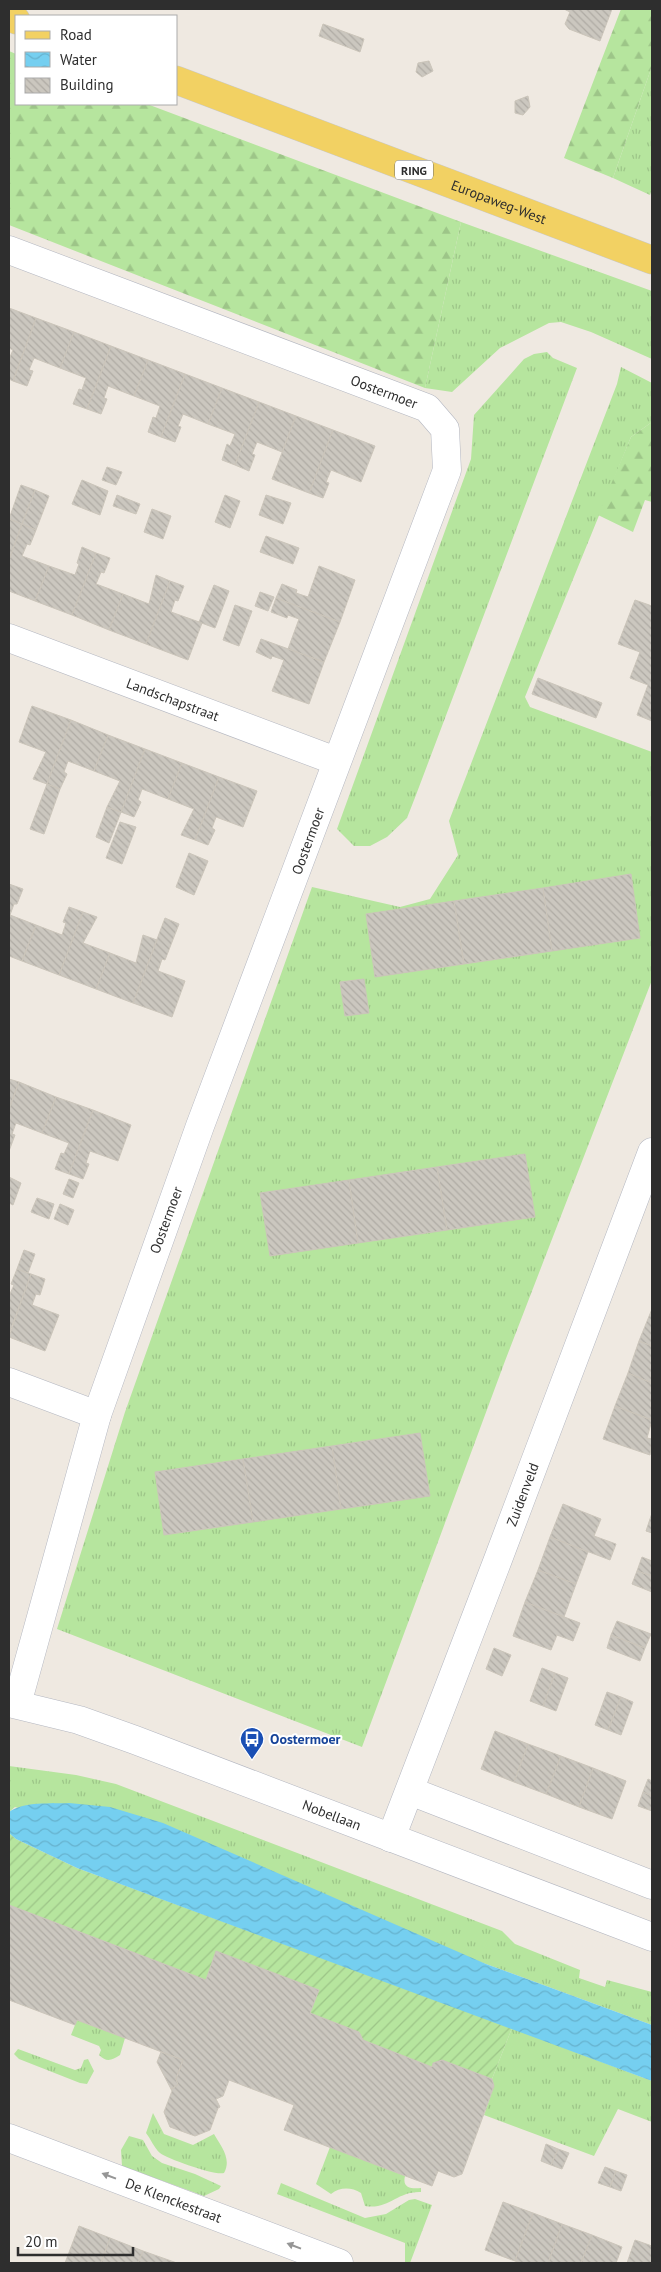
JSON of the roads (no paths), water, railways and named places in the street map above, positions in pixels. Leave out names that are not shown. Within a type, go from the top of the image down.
[{"type":"main road","name":"Europaweg-West","points":[[178,81],[652,260]]},
{"type":"street","name":"Oostermoer","points":[[9,250],[427,408],[444,429],[447,470],[200,1126],[97,1416],[13,1703]]},
{"type":"street","name":"Landschapstraat","points":[[9,638],[336,761]]},
{"type":"street","name":"Zuidenveld","points":[[391,1838],[471,1635],[537,1454],[652,1152]]},
{"type":"street","points":[[9,1382],[97,1416]]},
{"type":"street","name":"Nobellaan","points":[[13,1703],[78,1720],[135,1740],[652,1937]]},
{"type":"street","points":[[410,1791],[652,1885]]},
{"type":"street","name":"De Klenckestraat","points":[[9,2138],[340,2263]]},
{"type":"water","points":[[69,1803],[110,1807],[163,1823],[486,1964],[652,2025],[652,2081],[77,1868],[16,1839],[9,1833],[9,1812],[15,1808],[38,1804]]},
{"type":"place","name":"Oostermoer","points":[[252,1760]]}]
